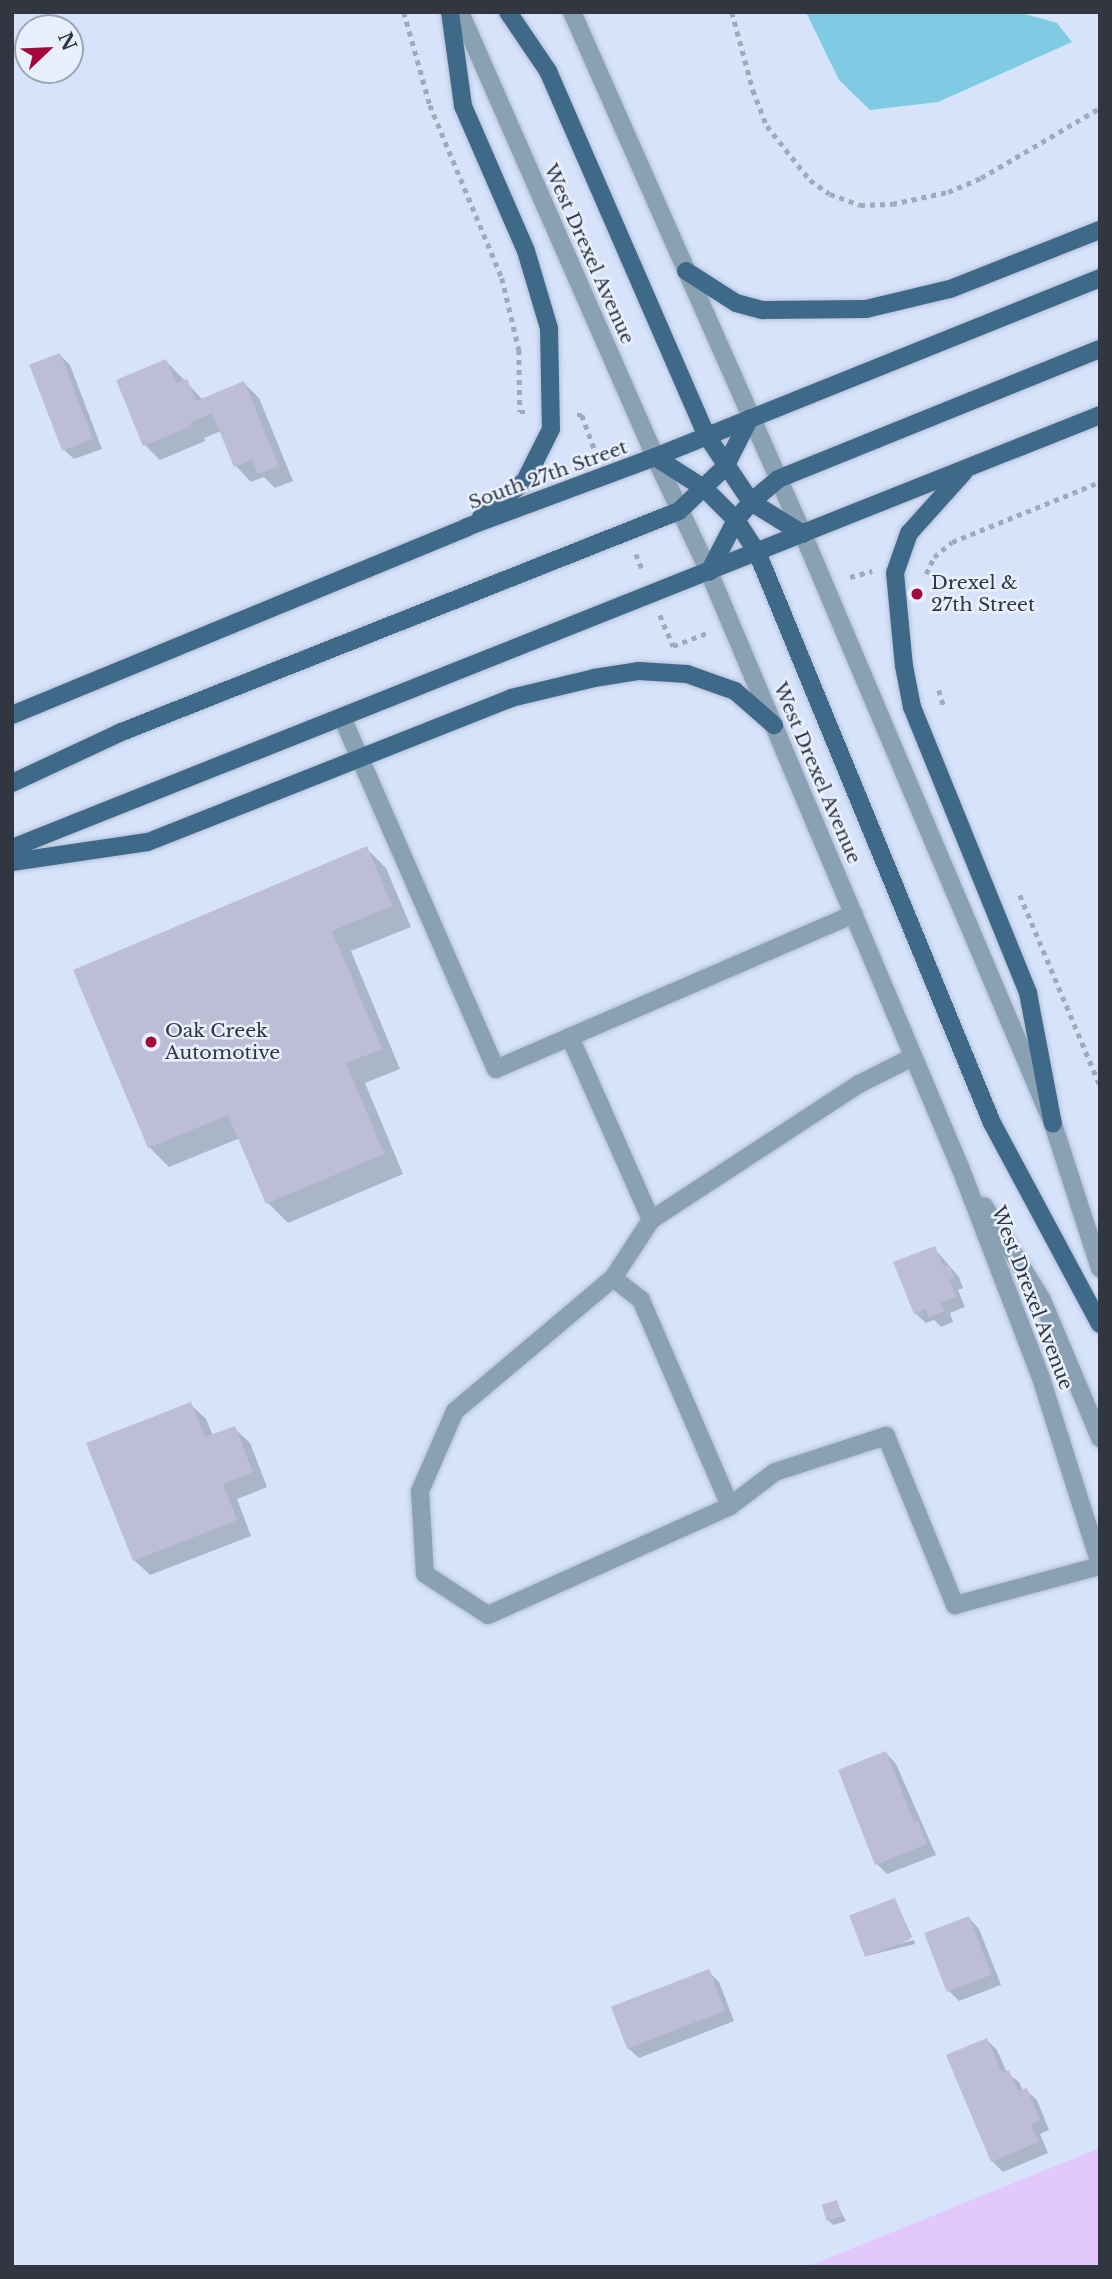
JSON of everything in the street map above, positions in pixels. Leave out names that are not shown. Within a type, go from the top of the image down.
[{"type":"main road","points":[[450,12],[463,106],[526,250],[549,328],[551,429],[525,481],[467,527]]},
{"type":"main road","points":[[508,12],[548,71],[707,436],[725,467],[751,502],[803,534]]},
{"type":"main road","points":[[686,271],[736,303],[762,310],[866,309],[950,289],[1100,230]]},
{"type":"main road","name":"South 27th Street","points":[[12,715],[467,527],[654,457],[1100,278]]},
{"type":"main road","points":[[709,572],[736,520],[751,502],[778,480],[1100,349]]},
{"type":"main road","points":[[12,848],[1100,415]]},
{"type":"main road","points":[[12,783],[119,733],[679,511],[725,467],[750,418]]},
{"type":"main road","points":[[654,457],[705,489],[736,520],[757,552],[992,1124],[1100,1324]]},
{"type":"main road","points":[[966,469],[909,533],[895,573],[904,666],[912,707],[1027,993],[1053,1124]]},
{"type":"main road","points":[[12,862],[148,842],[511,698],[594,678],[639,671],[687,674],[735,691],[774,725]]},
{"type":"street","name":"West Drexel Avenue","points":[[460,12],[654,457],[709,572],[960,1167],[1040,1375],[1100,1565]]},
{"type":"street","points":[[572,12],[803,534],[1053,1124],[1100,1269]]},
{"type":"street","points":[[342,716],[496,1069],[854,914]]},
{"type":"street","points":[[570,1037],[651,1220]]},
{"type":"street","points":[[914,1057],[859,1084],[651,1220],[613,1278],[455,1411],[420,1491],[425,1574],[488,1615],[730,1506],[775,1472],[886,1436],[955,1605],[1100,1565]]},
{"type":"street","points":[[960,1167],[1042,1300],[1100,1438]]},
{"type":"street","points":[[613,1278],[641,1300],[730,1506]]},
{"type":"path","points":[[404,12],[430,105],[502,278],[519,350],[520,412]]},
{"type":"path","points":[[732,12],[753,90],[767,126],[810,180],[830,194],[860,205],[892,204],[948,192],[981,178],[1100,108]]},
{"type":"path","points":[[925,576],[934,557],[951,542],[1100,482]]},
{"type":"path","points":[[938,689],[946,715]]},
{"type":"path","points":[[1020,894],[1100,1085]]},
{"type":"shaded area","points":[[1100,2148],[1100,2267],[806,2267]]},
{"type":"water","points":[[806,12],[1018,12],[1057,23],[1072,42],[938,102],[870,110],[839,80]]},
{"type":"building","points":[[60,353],[93,439],[62,451],[29,365]]},
{"type":"building","points":[[166,359],[176,383],[187,379],[196,401],[244,381],[279,466],[258,474],[252,460],[234,467],[212,413],[190,423],[191,426],[143,446],[116,380]]},
{"type":"building","points":[[367,846],[392,906],[332,931],[382,1049],[346,1063],[384,1154],[266,1204],[228,1115],[148,1148],[73,970]]},
{"type":"building","points":[[935,1246],[944,1267],[949,1265],[954,1278],[949,1279],[956,1297],[941,1303],[944,1311],[929,1318],[926,1309],[914,1314],[893,1262]]},
{"type":"building","points":[[191,1402],[205,1437],[235,1426],[253,1472],[223,1484],[237,1520],[133,1561],[86,1443]]},
{"type":"building","points":[[886,1751],[914,1822],[918,1821],[927,1844],[875,1865],[838,1770]]},
{"type":"building","points":[[895,1898],[911,1939],[865,1957],[849,1916]]},
{"type":"building","points":[[969,1916],[992,1975],[947,1992],[924,1933]]},
{"type":"building","points":[[709,1969],[725,2011],[627,2049],[611,2007]]},
{"type":"building","points":[[987,2038],[1002,2073],[1009,2070],[1018,2091],[1027,2088],[1040,2120],[1031,2124],[1039,2142],[991,2162],[946,2055]]},
{"type":"building","points":[[837,2200],[842,2216],[827,2221],[822,2205]]},
{"type":"place","name":"Drexel & 27th Street","points":[[917,594]]},
{"type":"place","name":"Oak Creek Automotive","points":[[151,1042]]}]
